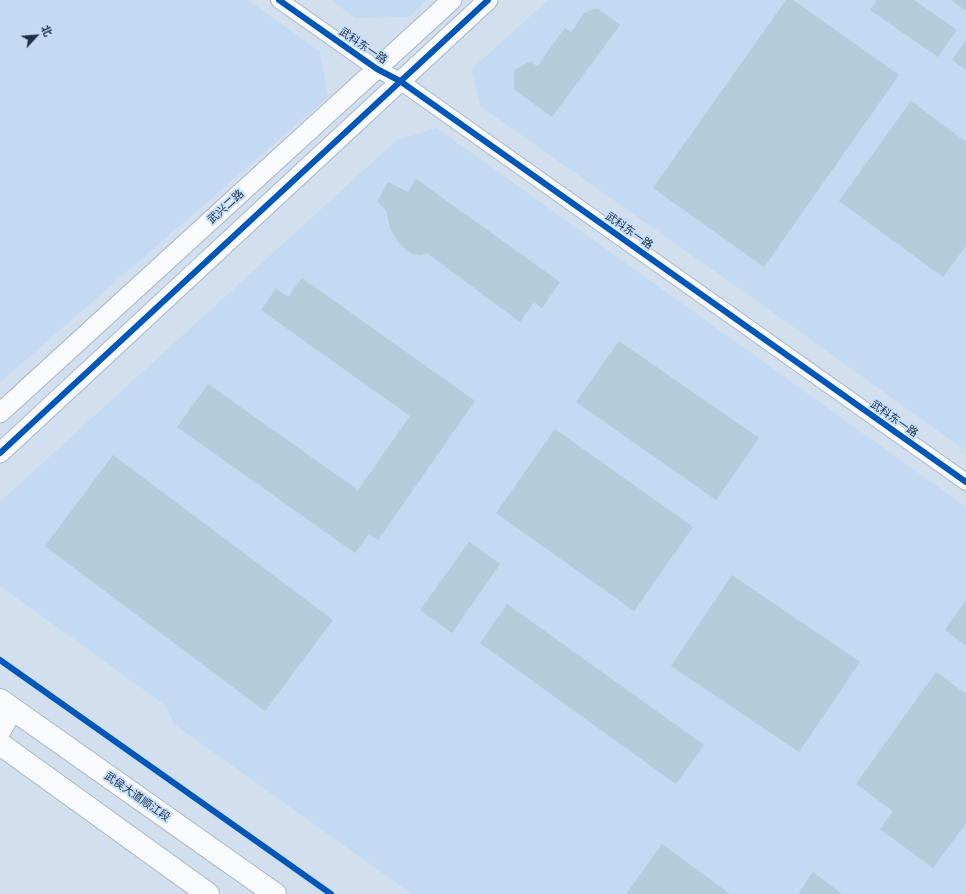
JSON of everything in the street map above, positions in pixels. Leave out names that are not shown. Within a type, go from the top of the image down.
[{"type":"main road","points":[[0,730],[6,704]]},
{"type":"main road","name":"武侯大道顺江段","points":[[6,704],[275,894]]},
{"type":"main road","points":[[0,744],[208,894]]},
{"type":"street","name":"武科东一路","points":[[279,0],[377,69],[400,81],[966,482]]},
{"type":"street","name":"武兴二路","points":[[0,413],[452,0]]},
{"type":"street","points":[[0,453],[488,0]]},
{"type":"shaded area","points":[[0,0],[248,0],[320,52],[328,97],[0,382]]},
{"type":"shaded area","points":[[331,0],[427,0],[409,17],[355,18]]},
{"type":"shaded area","points":[[548,0],[966,0],[966,451],[764,306],[480,106],[472,69]]},
{"type":"shaded area","points":[[437,128],[966,507],[966,894],[412,894],[174,724],[165,705],[0,586],[0,502],[398,139]]},
{"type":"building","points":[[786,0],[793,0],[899,75],[764,267],[653,188]]},
{"type":"building","points":[[877,0],[914,0],[957,30],[938,57],[870,10]]},
{"type":"building","points":[[951,0],[966,0],[966,11]]},
{"type":"building","points":[[597,8],[620,25],[552,117],[515,90],[515,70],[529,62],[537,66],[565,28],[571,32],[584,13]]},
{"type":"building","points":[[966,40],[966,70],[952,60]]},
{"type":"building","points":[[911,101],[966,142],[966,246],[943,277],[839,201]]},
{"type":"building","points":[[416,179],[560,282],[542,308],[534,302],[520,322],[427,253],[421,255],[413,254],[399,243],[390,228],[386,210],[377,202],[388,182],[408,192]]},
{"type":"building","points":[[302,278],[475,401],[378,540],[369,534],[355,553],[177,427],[208,384],[358,490],[410,416],[261,310],[276,289],[288,297]]},
{"type":"building","points":[[619,341],[759,438],[716,500],[576,402]]},
{"type":"building","points":[[555,429],[693,527],[634,611],[496,513]]},
{"type":"building","points":[[113,455],[333,620],[265,711],[45,546]]},
{"type":"building","points":[[469,542],[500,564],[452,633],[420,610]]},
{"type":"building","points":[[732,575],[860,662],[799,752],[671,666]]},
{"type":"building","points":[[966,600],[966,646],[945,630]]},
{"type":"building","points":[[507,604],[704,745],[676,784],[480,643]]},
{"type":"building","points":[[936,672],[966,694],[966,823],[933,868],[880,829],[893,811],[856,784]]},
{"type":"building","points":[[662,844],[730,894],[626,894]]},
{"type":"building","points":[[813,872],[842,894],[798,894]]},
{"type":"cycle path","points":[[279,0],[377,69],[400,81],[966,482]]},
{"type":"cycle path","points":[[0,453],[488,0]]},
{"type":"cycle path","points":[[0,660],[331,894]]}]
